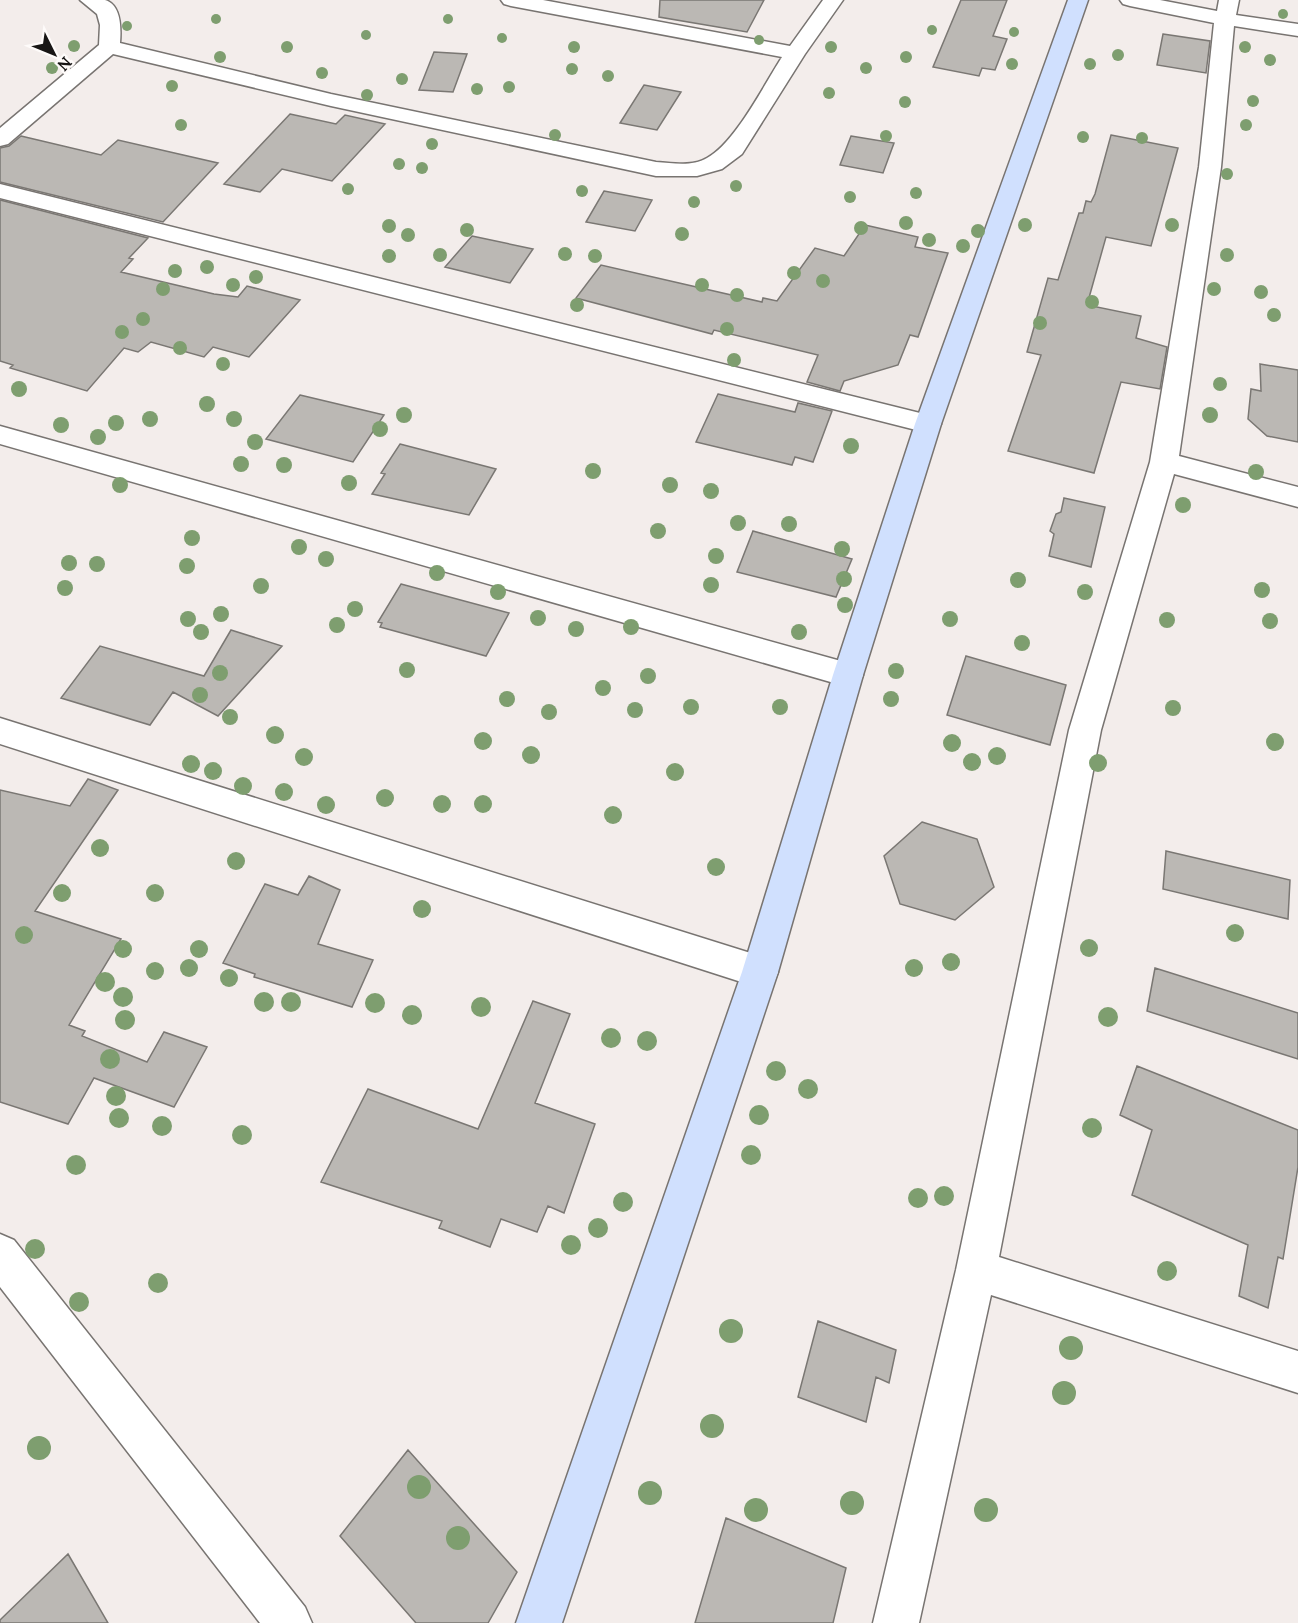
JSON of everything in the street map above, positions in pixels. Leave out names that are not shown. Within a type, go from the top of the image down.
[{"type":"main road","points":[[539,1623],[760,972],[848,675],[928,424],[1078,0]]},
{"type":"street","points":[[511,0],[795,53]]},
{"type":"street","points":[[109,47],[656,170],[689,171],[714,164],[734,149],[795,53],[833,0]]},
{"type":"street","points":[[1131,0],[1227,10],[1298,30]]},
{"type":"street","points":[[0,138],[109,47],[112,19],[106,9],[96,1]]},
{"type":"street","points":[[896,1623],[976,1270],[1085,730],[1164,462],[1210,167],[1227,10]]},
{"type":"street","points":[[0,191],[928,424]]},
{"type":"street","points":[[0,435],[848,675]]},
{"type":"street","points":[[1164,462],[1298,497]]},
{"type":"street","points":[[0,731],[760,972]]},
{"type":"street","points":[[0,1254],[289,1623]]},
{"type":"street","points":[[976,1270],[1298,1372]]},
{"type":"building","points":[[660,0],[764,0],[747,32],[659,17]]},
{"type":"building","points":[[961,0],[1007,0],[993,36],[1007,39],[995,70],[982,68],[979,76],[933,67]]},
{"type":"building","points":[[1163,34],[1210,41],[1206,73],[1157,65]]},
{"type":"building","points":[[434,52],[467,54],[453,92],[419,90]]},
{"type":"building","points":[[644,85],[681,92],[657,130],[620,123]]},
{"type":"building","points":[[290,114],[336,124],[345,115],[385,124],[332,181],[282,169],[260,192],[224,184]]},
{"type":"building","points":[[1111,135],[1178,148],[1151,246],[1106,237],[1087,305],[1141,316],[1136,338],[1167,347],[1160,389],[1121,382],[1094,473],[1008,451],[1041,355],[1027,352],[1048,278],[1058,280],[1079,213],[1083,213],[1086,201],[1091,202],[1095,194]]},
{"type":"building","points":[[21,136],[101,155],[118,140],[218,163],[163,222],[0,182],[0,148],[9,146]]},
{"type":"building","points":[[851,136],[894,143],[883,173],[840,165]]},
{"type":"building","points":[[604,191],[652,200],[635,231],[586,222]]},
{"type":"building","points":[[0,200],[148,238],[129,258],[133,259],[121,272],[214,294],[238,297],[247,286],[300,300],[249,357],[213,347],[204,357],[151,342],[138,352],[124,348],[87,391],[10,368],[13,365],[0,361]]},
{"type":"building","points":[[865,225],[918,237],[915,247],[948,253],[918,337],[910,335],[898,365],[844,381],[840,391],[807,382],[818,355],[714,330],[712,334],[576,298],[601,265],[762,302],[763,298],[777,301],[815,248],[844,256]]},
{"type":"building","points":[[472,236],[533,249],[510,283],[445,267]]},
{"type":"building","points":[[1260,364],[1298,370],[1298,442],[1267,436],[1248,419],[1251,389],[1261,391]]},
{"type":"building","points":[[718,394],[795,412],[798,403],[832,411],[813,462],[795,457],[792,465],[696,442]]},
{"type":"building","points":[[300,395],[384,415],[353,462],[266,439]]},
{"type":"building","points":[[400,444],[496,469],[469,515],[372,494],[385,474],[381,473]]},
{"type":"building","points":[[1064,498],[1105,507],[1091,567],[1049,556],[1054,534],[1050,531],[1056,514],[1061,512]]},
{"type":"building","points":[[753,531],[852,559],[836,597],[737,572]]},
{"type":"building","points":[[401,584],[509,613],[486,656],[380,627],[382,623],[378,622]]},
{"type":"building","points":[[231,630],[282,646],[218,716],[173,692],[150,725],[61,698],[100,646],[204,676]]},
{"type":"building","points":[[966,656],[1066,685],[1050,745],[947,715]]},
{"type":"building","points":[[88,779],[118,790],[35,911],[121,939],[69,1025],[85,1031],[82,1036],[147,1062],[164,1032],[207,1047],[174,1107],[94,1078],[68,1124],[0,1102],[0,790],[70,806]]},
{"type":"building","points":[[922,822],[977,839],[994,887],[955,920],[900,904],[884,856]]},
{"type":"building","points":[[1166,851],[1290,880],[1288,919],[1163,889]]},
{"type":"building","points":[[309,876],[340,890],[318,944],[373,960],[352,1007],[254,977],[255,974],[223,963],[265,884],[298,895]]},
{"type":"building","points":[[1155,968],[1298,1013],[1298,1059],[1147,1011]]},
{"type":"building","points":[[533,1001],[570,1014],[535,1103],[595,1124],[564,1213],[548,1206],[537,1232],[501,1219],[490,1247],[439,1228],[442,1221],[321,1182],[368,1089],[478,1129]]},
{"type":"building","points":[[1137,1066],[1298,1130],[1298,1167],[1283,1259],[1278,1257],[1268,1308],[1239,1296],[1248,1245],[1132,1195],[1152,1130],[1120,1115]]},
{"type":"building","points":[[818,1321],[896,1350],[889,1383],[876,1377],[866,1422],[798,1397]]},
{"type":"building","points":[[408,1450],[517,1572],[488,1623],[416,1623],[340,1536]]},
{"type":"building","points":[[726,1518],[846,1568],[833,1623],[695,1623]]},
{"type":"building","points":[[68,1554],[108,1623],[0,1623],[0,1620]]}]
